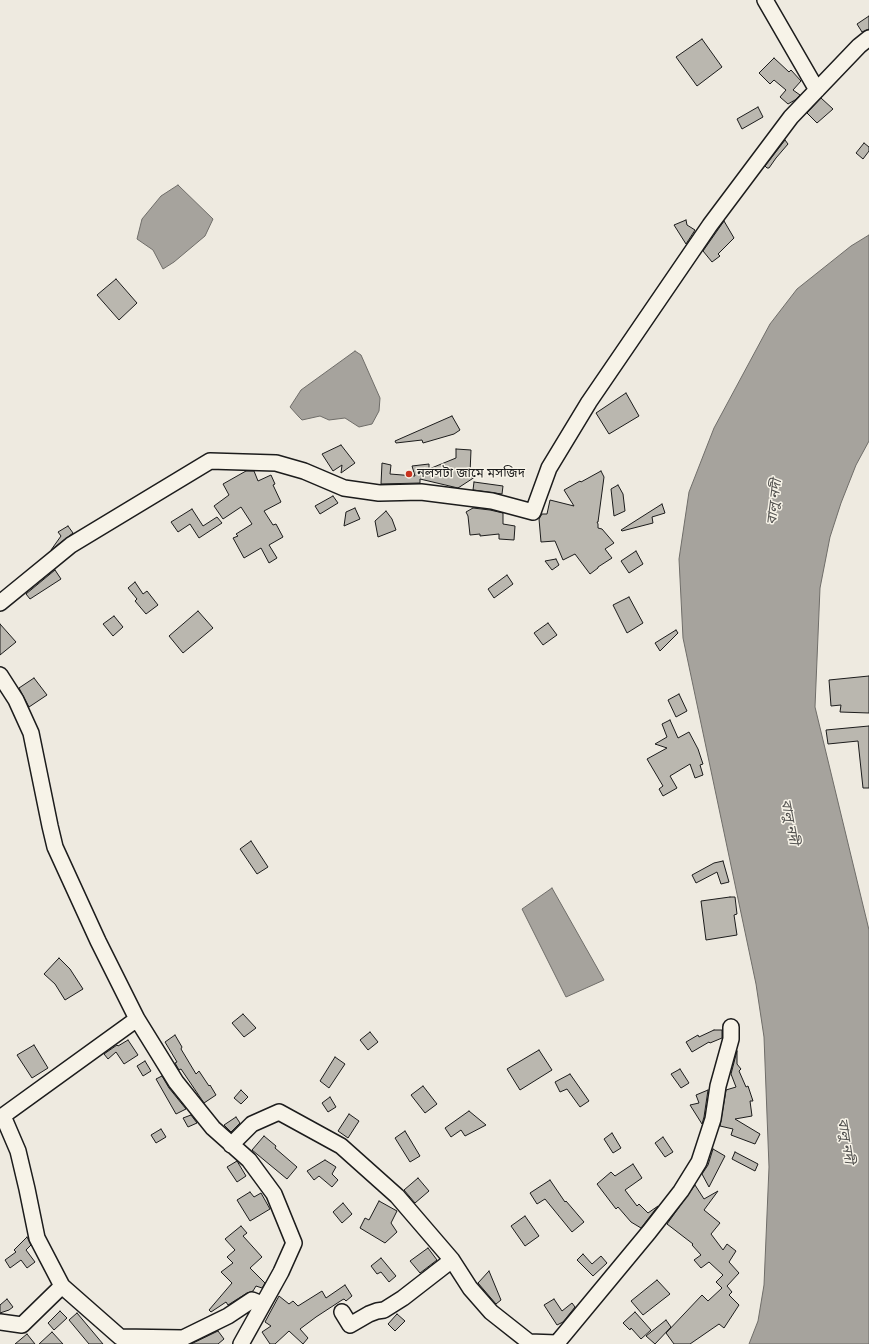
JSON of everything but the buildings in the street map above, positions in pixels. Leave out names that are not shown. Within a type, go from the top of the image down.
[{"type":"street","points":[[765,0],[817,90]]},
{"type":"street","points":[[0,603],[71,545],[210,461],[276,462],[304,471],[344,488],[379,493],[421,492],[492,501],[533,512],[549,468],[589,402],[710,225],[791,117],[859,46],[869,38]]},
{"type":"street","points":[[0,675],[16,700],[31,733],[50,826],[56,847],[98,941],[137,1019],[176,1082],[213,1128],[249,1160],[274,1194],[294,1243],[281,1272],[241,1344]]},
{"type":"street","points":[[137,1019],[1,1117],[18,1151],[28,1189],[37,1238],[62,1286],[120,1337],[183,1338],[228,1316],[252,1300],[262,1304]]},
{"type":"street","points":[[231,1145],[252,1124],[279,1112],[341,1146],[397,1196],[452,1260],[470,1288],[490,1312],[528,1342],[558,1343],[681,1191],[699,1162],[713,1119],[718,1086],[731,1039],[731,1027]]},
{"type":"street","points":[[342,1312],[350,1325],[369,1314],[384,1310],[452,1260]]},
{"type":"street","points":[[0,1322],[22,1325],[62,1286]]},
{"type":"water","points":[[178,185],[213,219],[205,236],[174,262],[163,269],[153,250],[137,239],[142,219],[161,196]]},
{"type":"water","name":"বালু নদী","points":[[869,235],[869,441],[856,465],[841,503],[830,537],[820,588],[815,707],[869,930],[869,1344],[749,1344],[758,1321],[764,1285],[769,1167],[764,1037],[756,984],[683,638],[679,559],[689,492],[714,428],[770,324],[797,289],[851,246]]},
{"type":"water","points":[[355,351],[361,355],[380,398],[379,411],[372,424],[359,427],[345,418],[329,420],[320,416],[302,420],[290,407],[301,390]]},
{"type":"water","points":[[552,888],[604,980],[566,997],[522,909]]},
{"type":"place","name":"নলসটা জামে মসজিদ","points":[[409,474]]}]
